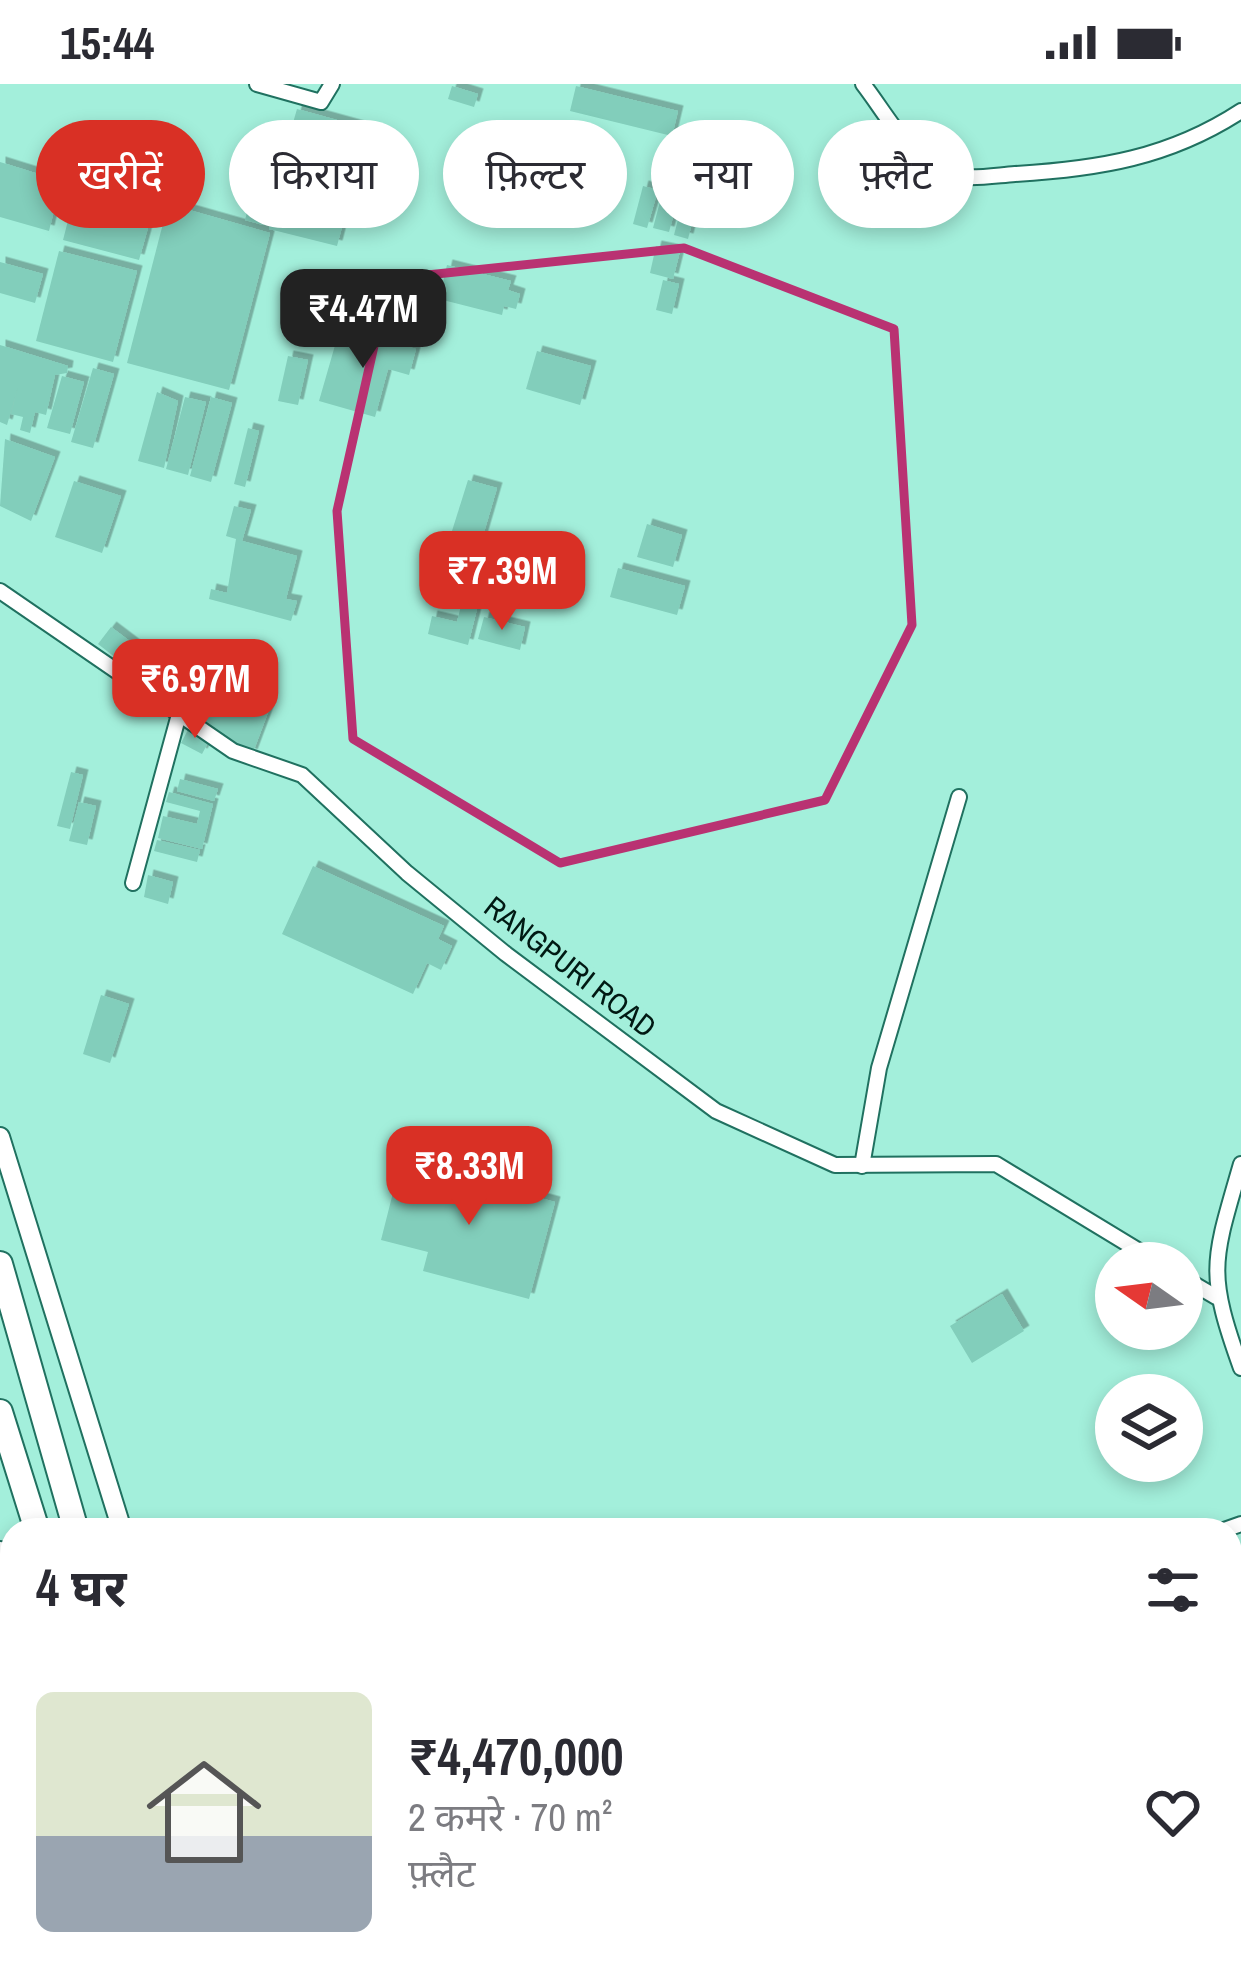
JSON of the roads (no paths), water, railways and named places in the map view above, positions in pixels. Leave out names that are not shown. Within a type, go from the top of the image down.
[{"type":"highway","points":[[0,1264],[73,1518]]},
{"type":"highway","points":[[0,1412],[33,1518]]},
{"type":"main road","points":[[0,1137],[118,1518]]},
{"type":"street","points":[[256,84],[321,102],[332,84]]},
{"type":"street","points":[[863,84],[921,158],[936,170],[968,177],[1100,169],[1138,160],[1211,131],[1241,111]]},
{"type":"street","name":"RANGPURI ROAD","points":[[0,591],[233,752],[302,775],[490,940],[702,1102],[823,1162],[996,1165],[1124,1242]]},
{"type":"street","points":[[133,883],[178,718]]},
{"type":"street","points":[[862,1166],[879,1068],[959,797]]},
{"type":"street","points":[[1216,1298],[1216,1250],[1241,1164]]},
{"type":"street","points":[[1203,1290],[1216,1298],[1234,1330],[1241,1369]]}]
